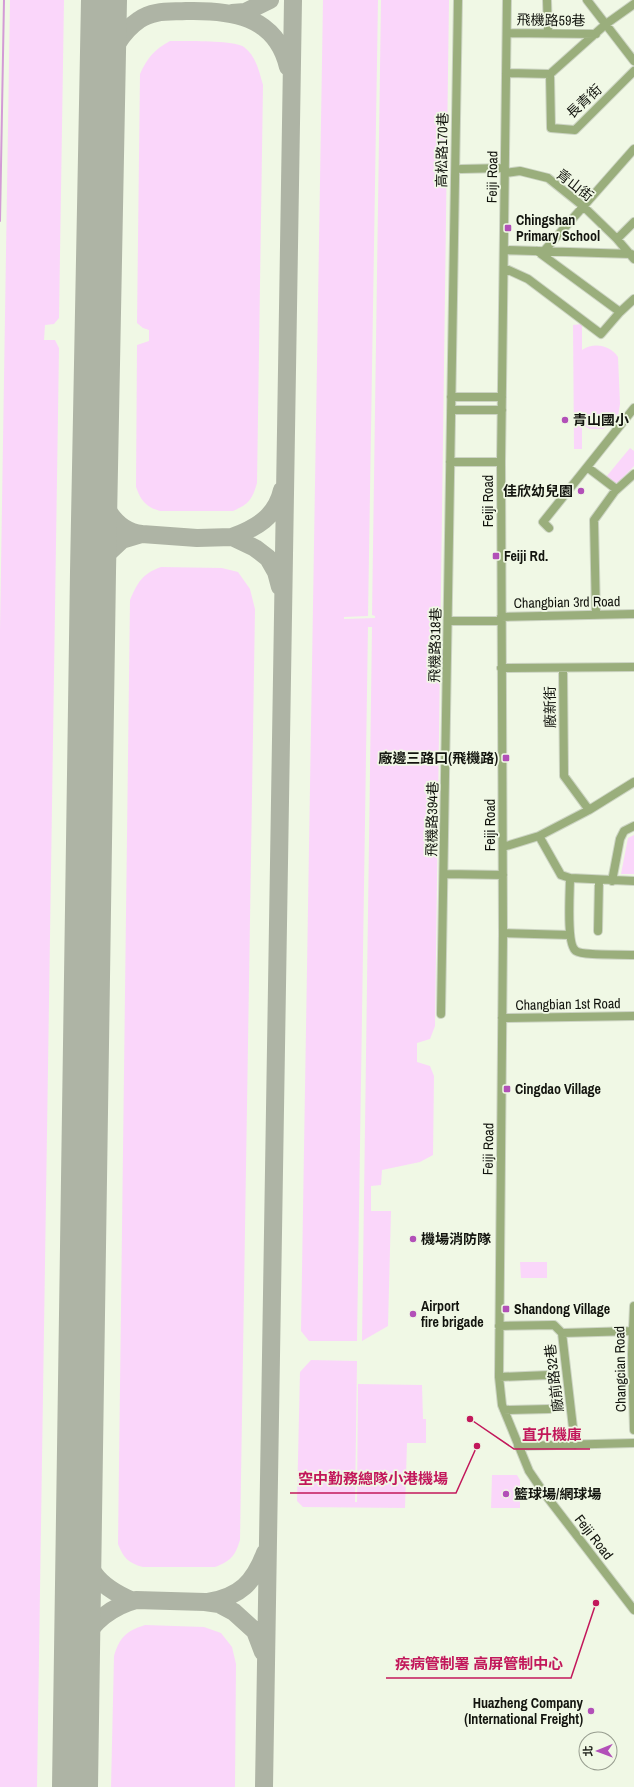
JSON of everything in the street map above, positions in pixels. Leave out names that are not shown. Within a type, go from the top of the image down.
[{"type":"street","name":"高松路170巷","points":[[451,410],[458,0]]},
{"type":"street","name":"Feiji Road","points":[[507,0],[501,462],[503,934],[499,1377],[504,1410],[529,1471],[544,1493],[634,1610]]},
{"type":"street","points":[[546,0],[548,33]]},
{"type":"street","points":[[587,0],[634,61]]},
{"type":"street","points":[[506,73],[550,74],[606,24],[634,4]]},
{"type":"street","name":"飛機路59巷","points":[[507,33],[596,34]]},
{"type":"street","name":"長青街","points":[[550,74],[551,128],[575,130],[634,71]]},
{"type":"street","points":[[541,251],[634,149]]},
{"type":"street","name":"青山街","points":[[461,170],[520,171],[548,178],[583,206],[632,256]]},
{"type":"street","points":[[616,239],[634,222]]},
{"type":"street","points":[[504,250],[632,256]]},
{"type":"street","points":[[541,251],[620,312]]},
{"type":"street","points":[[504,268],[528,279],[602,334],[620,312],[634,299]]},
{"type":"street","points":[[451,397],[502,397]]},
{"type":"street","points":[[549,528],[543,522],[634,408]]},
{"type":"street","points":[[451,410],[502,410]]},
{"type":"street","name":"飛機路318巷","points":[[446,764],[451,410]]},
{"type":"street","points":[[450,462],[501,462]]},
{"type":"street","points":[[587,467],[616,489]]},
{"type":"street","points":[[596,615],[594,520],[616,489],[634,474]]},
{"type":"street","name":"Changbian 3rd Road","points":[[448,621],[634,614]]},
{"type":"street","name":"廠新街","points":[[589,810],[564,776],[563,668],[634,667]]},
{"type":"street","points":[[501,668],[563,668]]},
{"type":"street","name":"飛機路394巷","points":[[441,1014],[446,764]]},
{"type":"street","points":[[503,847],[539,836],[589,810],[634,782]]},
{"type":"street","points":[[612,880],[620,839],[624,831],[634,826]]},
{"type":"street","points":[[539,836],[561,875],[570,878],[634,881]]},
{"type":"street","points":[[445,874],[503,875]]},
{"type":"street","points":[[570,878],[570,934],[571,945],[574,949],[582,953],[634,955]]},
{"type":"street","points":[[598,931],[599,880]]},
{"type":"street","points":[[503,934],[570,934]]},
{"type":"street","name":"Changbian 1st Road","points":[[502,1018],[634,1016]]},
{"type":"street","name":"Changcian Road","points":[[634,1306],[634,1430]]},
{"type":"street","points":[[499,1326],[554,1325],[562,1332],[633,1331]]},
{"type":"street","name":"廠前路32巷","points":[[562,1332],[575,1445]]},
{"type":"street","points":[[499,1377],[549,1375]]},
{"type":"street","points":[[504,1410],[549,1409]]},
{"type":"street","points":[[518,1446],[634,1443]]},
{"type":"shaded area","points":[[10,0],[64,0],[59,318],[54,324],[45,325],[44,340],[55,340],[59,348],[37,1787],[0,1787],[0,631]]},
{"type":"shaded area","points":[[323,0],[378,0],[368,616],[344,617],[344,619],[375,618],[375,616],[372,615],[381,0],[449,0],[435,1026],[430,1039],[417,1043],[417,1062],[430,1066],[434,1076],[433,1155],[420,1162],[382,1170],[381,1185],[371,1186],[371,1211],[391,1211],[388,1326],[362,1341],[372,627],[368,627],[357,1341],[309,1341],[301,1331]]},
{"type":"shaded area","points":[[170,41],[220,42],[231,43],[244,47],[254,59],[263,85],[257,483],[249,501],[233,511],[160,511],[151,508],[145,503],[136,487],[137,345],[149,341],[149,330],[143,328],[137,323],[140,74],[152,54]]},
{"type":"shaded area","points":[[582,324],[582,350],[592,346],[602,346],[611,350],[618,357],[620,404],[618,416],[613,424],[603,429],[590,429],[582,425],[582,449],[574,449],[573,325]]},
{"type":"shaded area","points":[[630,448],[634,451],[634,466],[616,485],[606,477]]},
{"type":"shaded area","points":[[161,567],[222,568],[238,572],[250,589],[255,609],[240,1540],[232,1557],[215,1567],[143,1567],[133,1564],[127,1559],[122,1553],[118,1544],[130,600],[141,579]]},
{"type":"shaded area","points":[[634,835],[634,874],[621,874],[628,838]]},
{"type":"shaded area","points":[[520,1262],[547,1262],[547,1278],[521,1278]]},
{"type":"shaded area","points":[[311,1360],[357,1361],[355,1502],[357,1502],[358,1384],[422,1385],[423,1419],[426,1419],[426,1443],[407,1443],[405,1508],[303,1507],[297,1501],[300,1372]]},
{"type":"shaded area","name":"籃球場/網球場","points":[[492,1475],[517,1475],[520,1480],[520,1508],[491,1508]]},
{"type":"shaded area","points":[[145,1625],[204,1627],[221,1633],[232,1647],[236,1664],[235,1787],[111,1787],[114,1656],[121,1639],[128,1632]]},
{"type":"waterway","points":[[0,221],[4,0]]},
{"type":"taxiway","points":[[232,13],[245,12],[270,0]]},
{"type":"taxiway","points":[[264,1787],[293,0]]},
{"type":"taxiway","points":[[103,72],[113,50],[127,31],[139,20],[156,13],[186,11],[219,12],[249,19],[262,26],[273,36],[282,50],[288,67]]},
{"type":"taxiway","points":[[95,482],[111,516],[125,528],[142,534]]},
{"type":"taxiway","points":[[232,537],[249,530],[264,520],[275,507],[282,490]]},
{"type":"taxiway","points":[[93,572],[106,555],[122,540],[142,534],[197,538],[232,537],[255,548],[268,558],[276,572],[280,587]]},
{"type":"taxiway","points":[[79,1529],[85,1555],[94,1574],[110,1589],[133,1601]]},
{"type":"taxiway","points":[[208,1602],[219,1600],[237,1592],[251,1580],[265,1553]]},
{"type":"taxiway","points":[[76,1665],[82,1644],[86,1636],[97,1622],[119,1606],[136,1600],[205,1602],[219,1604],[234,1612],[255,1631],[263,1652]]},
{"type":"runway","points":[[75,1787],[93,572],[104,0]]},
{"type":"place","name":"Chingshan Primary School","points":[[508,228]]},
{"type":"place","name":"青山國小","points":[[565,420]]},
{"type":"place","name":"佳欣幼兒園","points":[[581,491]]},
{"type":"place","name":"Feiji Rd.","points":[[496,556]]},
{"type":"place","name":"廠邊三路口(飛機路)","points":[[506,758]]},
{"type":"place","name":"Cingdao Village","points":[[507,1089]]},
{"type":"place","name":"機場消防隊","points":[[413,1239]]},
{"type":"place","name":"Shandong Village","points":[[506,1309]]},
{"type":"place","name":"Airport fire brigade","points":[[413,1314]]},
{"type":"place","name":"直升機庫","points":[[470,1419]]},
{"type":"place","name":"空中勤務總隊小港機場","points":[[477,1446]]},
{"type":"place","name":"籃球場/網球場","points":[[506,1494]]},
{"type":"place","name":"疾病管制署 高屏管制中心","points":[[596,1603]]},
{"type":"place","name":"Huazheng Company (International Freight)","points":[[591,1711]]}]
